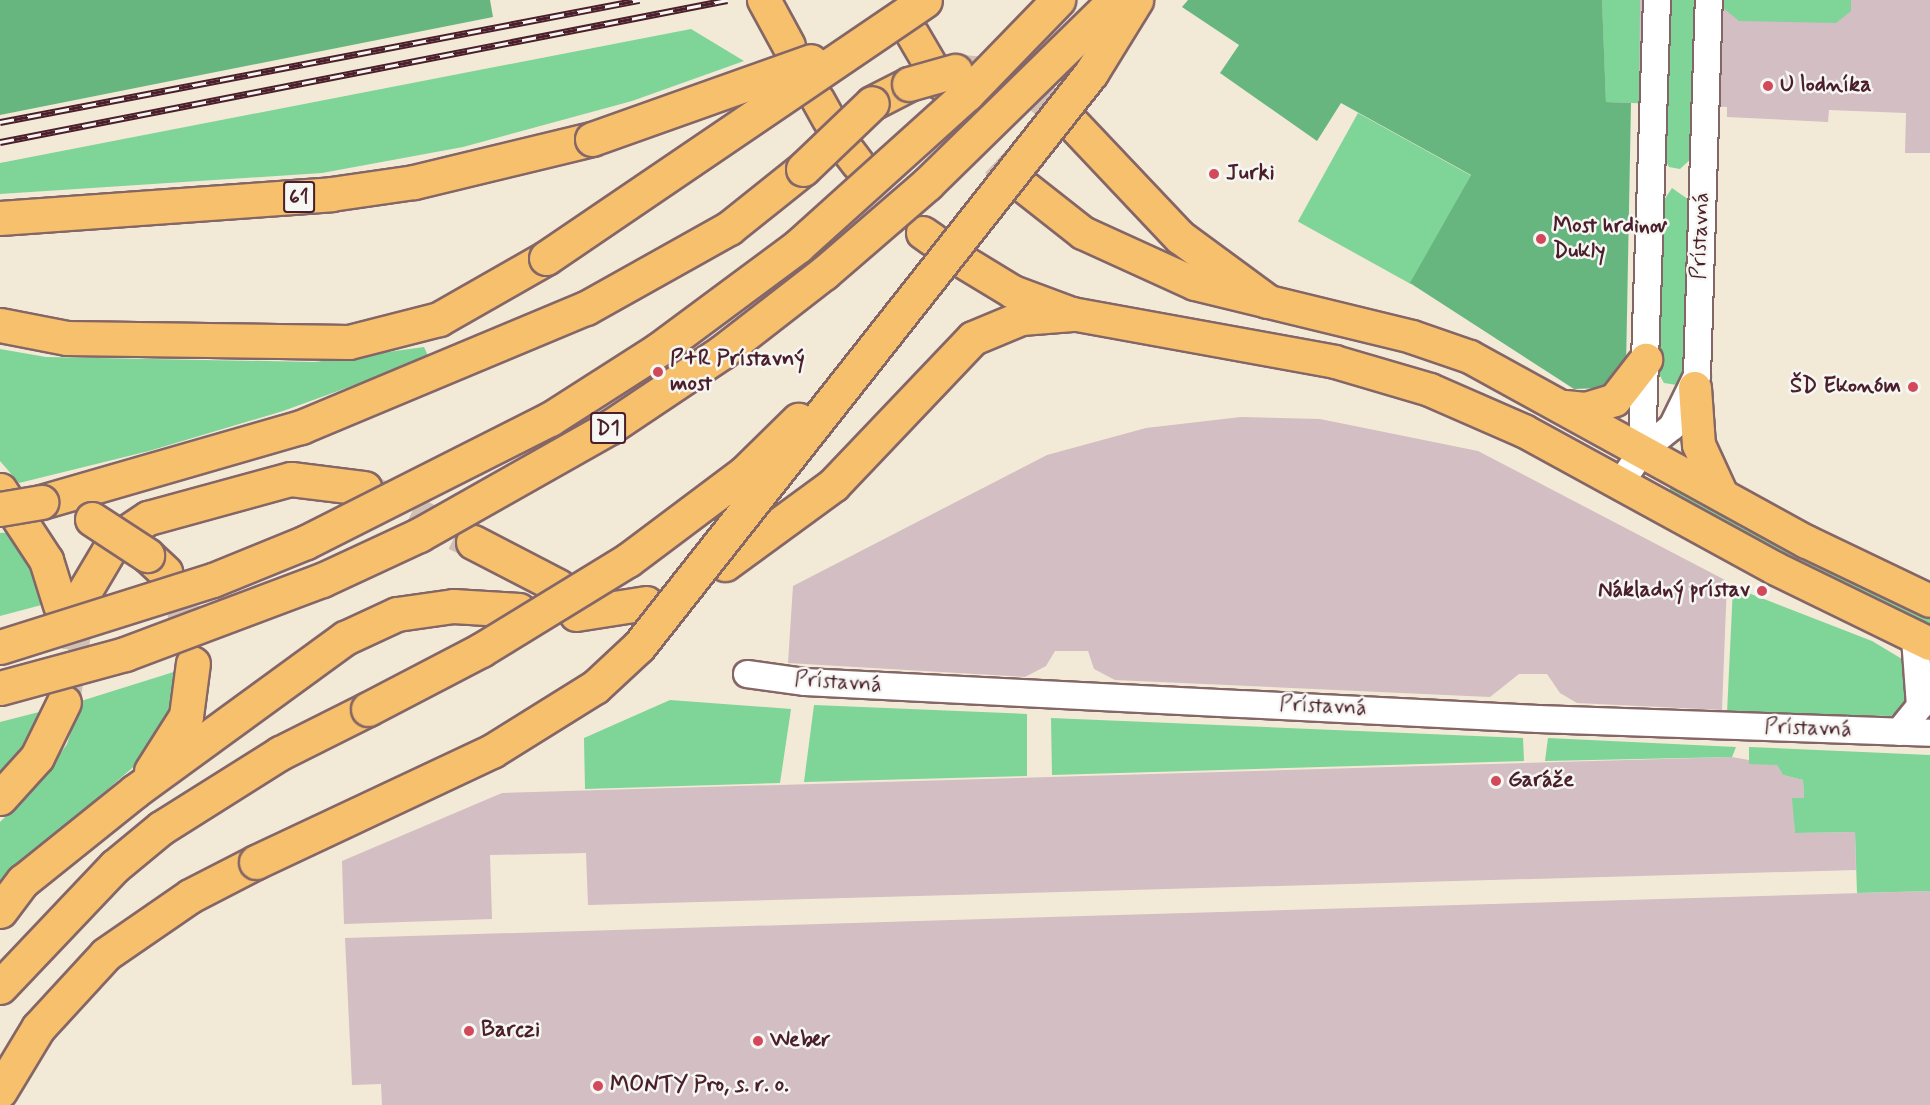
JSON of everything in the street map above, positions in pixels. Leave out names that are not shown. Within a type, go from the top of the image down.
[{"type":"highway","points":[[0,325],[67,338],[349,342],[439,319],[546,258],[925,0]]},
{"type":"highway","name":"D1","points":[[0,647],[202,584],[306,542],[550,419],[685,331],[798,246],[967,94],[1058,0]]},
{"type":"highway","name":"D1","points":[[0,688],[136,650],[322,580],[439,525],[610,427],[722,352],[824,273],[927,184],[1115,0]]},
{"type":"highway","points":[[0,1091],[38,1028],[106,954],[190,896],[256,862],[492,751],[595,687],[674,608],[1091,73],[1136,0]]},
{"type":"highway","name":"61","points":[[0,218],[237,204],[414,182],[592,139],[866,39]]},
{"type":"highway","points":[[0,509],[41,502],[301,427],[564,318],[729,228],[803,169],[872,103],[909,84],[948,77]]},
{"type":"highway","points":[[1073,124],[1180,237],[1267,301]]},
{"type":"highway","points":[[725,564],[833,485],[973,338],[1021,318],[1072,314]]},
{"type":"highway","points":[[0,987],[115,866],[161,828],[280,753],[368,709],[539,616],[687,520],[744,473],[890,331]]},
{"type":"highway","points":[[0,490],[46,560],[70,602],[115,540],[148,518],[291,479],[364,488]]},
{"type":"highway","points":[[41,502],[92,519],[156,564]]},
{"type":"highway","points":[[473,542],[558,586]]},
{"type":"highway","points":[[588,607],[646,603]]},
{"type":"highway","points":[[0,911],[23,881],[135,791],[367,626],[397,614],[444,607],[519,610]]},
{"type":"highway","points":[[135,791],[186,716],[193,663]]},
{"type":"highway","points":[[0,798],[37,758],[63,702]]},
{"type":"main road","points":[[764,0],[789,46]]},
{"type":"main road","points":[[913,35],[948,77]]},
{"type":"main road","points":[[1022,185],[1048,211],[1130,258],[1195,284],[1267,301],[1460,354],[1565,407],[1722,495],[1930,601]]},
{"type":"main road","points":[[962,261],[1013,292],[1072,314],[1299,354],[1395,378],[1485,412],[1923,641]]},
{"type":"main road","points":[[1565,407],[1586,409],[1615,400],[1646,360]]},
{"type":"main road","points":[[1695,388],[1699,446],[1722,495]]},
{"type":"street","points":[[1620,484],[1642,451],[1657,0]]},
{"type":"street","name":"Prístavná","points":[[1642,451],[1672,427],[1695,388],[1709,0]]},
{"type":"street","points":[[1899,732],[1920,705],[1923,641]]},
{"type":"street","name":"Prístavná","points":[[747,674],[805,682],[1538,719],[1930,733]]},
{"type":"shaded area","points":[[1602,0],[1930,0],[1930,153],[1905,153],[1906,113],[1829,110],[1828,122],[1727,117],[1727,107],[1606,102]]},
{"type":"shaded area","points":[[1241,417],[1320,419],[1478,451],[1727,581],[1722,710],[1577,703],[1560,693],[1547,674],[1519,674],[1490,697],[1115,680],[1094,669],[1088,651],[1055,651],[1046,666],[1025,677],[788,663],[793,586],[1047,455],[1146,428]]},
{"type":"shaded area","points":[[1732,757],[1777,765],[1783,775],[1803,780],[1804,798],[1793,798],[1795,833],[1855,832],[1856,870],[588,905],[586,853],[490,855],[492,919],[344,924],[342,861],[502,793]]},
{"type":"shaded area","points":[[1930,891],[1930,1105],[382,1105],[381,1084],[352,1085],[345,938]]},
{"type":"green space","points":[[0,0],[490,0],[493,17],[0,115]]},
{"type":"green space","points":[[1188,0],[1602,0],[1606,102],[1631,103],[1626,368],[1601,388],[1574,389],[1410,283],[1471,175],[1341,103],[1317,141],[1220,73],[1239,45],[1182,7]]},
{"type":"green space","points":[[1602,0],[1640,0],[1639,103],[1606,102]]},
{"type":"green space","points":[[1668,0],[1695,0],[1693,157],[1680,169],[1669,167],[1664,157]]},
{"type":"green space","points":[[1724,0],[1851,0],[1851,11],[1836,23],[1739,21],[1722,7]]},
{"type":"green space","points":[[691,29],[744,61],[632,101],[463,147],[322,173],[0,194],[0,163]]},
{"type":"green space","points":[[1358,113],[1471,176],[1411,284],[1298,221]]},
{"type":"green space","points":[[1672,188],[1692,202],[1686,379],[1677,385],[1664,383],[1659,374],[1664,200]]},
{"type":"green space","points":[[424,347],[429,358],[283,411],[149,451],[19,483],[0,461],[0,349],[46,357],[315,362]]},
{"type":"green space","points":[[1674,482],[1930,616],[1930,626],[1855,594],[1667,494]]},
{"type":"green space","points":[[16,532],[49,603],[0,616],[0,533]]},
{"type":"green space","points":[[1733,587],[1872,641],[1907,662],[1912,700],[1891,716],[1727,713]]},
{"type":"green space","points":[[180,670],[173,710],[145,757],[0,882],[0,822],[41,782],[67,744],[81,701]]},
{"type":"green space","points":[[670,700],[791,709],[780,783],[585,789],[584,738]]},
{"type":"green space","points":[[814,705],[1027,714],[1027,776],[804,782]]},
{"type":"green space","points":[[47,710],[33,740],[0,779],[0,722]]},
{"type":"green space","points":[[1051,718],[1523,738],[1524,761],[1052,775]]},
{"type":"green space","points":[[1548,738],[1736,747],[1732,757],[1545,761]]},
{"type":"green space","points":[[1749,747],[1930,755],[1930,891],[1857,893],[1855,832],[1795,833],[1792,798],[1804,798],[1803,780],[1783,775],[1777,765],[1749,764]]},
{"type":"tunnel","points":[[962,71],[997,74],[1029,87],[1073,124]]},
{"type":"tunnel","points":[[941,83],[996,161],[1022,185]]},
{"type":"tunnel","points":[[858,164],[923,233]]},
{"type":"tunnel","points":[[368,490],[473,542]]},
{"type":"tunnel","points":[[165,572],[183,608],[193,658]]},
{"type":"tunnel","points":[[64,698],[80,599]]},
{"type":"railway","points":[[0,122],[639,0]]},
{"type":"railway","points":[[0,142],[727,0]]},
{"type":"place","name":"U lodníka","points":[[1768,86]]},
{"type":"place","name":"Jurki","points":[[1214,174]]},
{"type":"place","name":"Most hrdinov Dukly","points":[[1541,239]]},
{"type":"place","name":"P+R Prístavný most","points":[[658,372]]},
{"type":"place","name":"ŠD Ekonóm","points":[[1913,387]]},
{"type":"place","name":"Nákladný prístav","points":[[1762,591]]},
{"type":"place","name":"Garáže","points":[[1496,781]]},
{"type":"place","name":"Barczi","points":[[469,1031]]},
{"type":"place","name":"Weber","points":[[758,1041]]},
{"type":"place","name":"MONTY Pro, s. r. o.","points":[[598,1086]]}]
